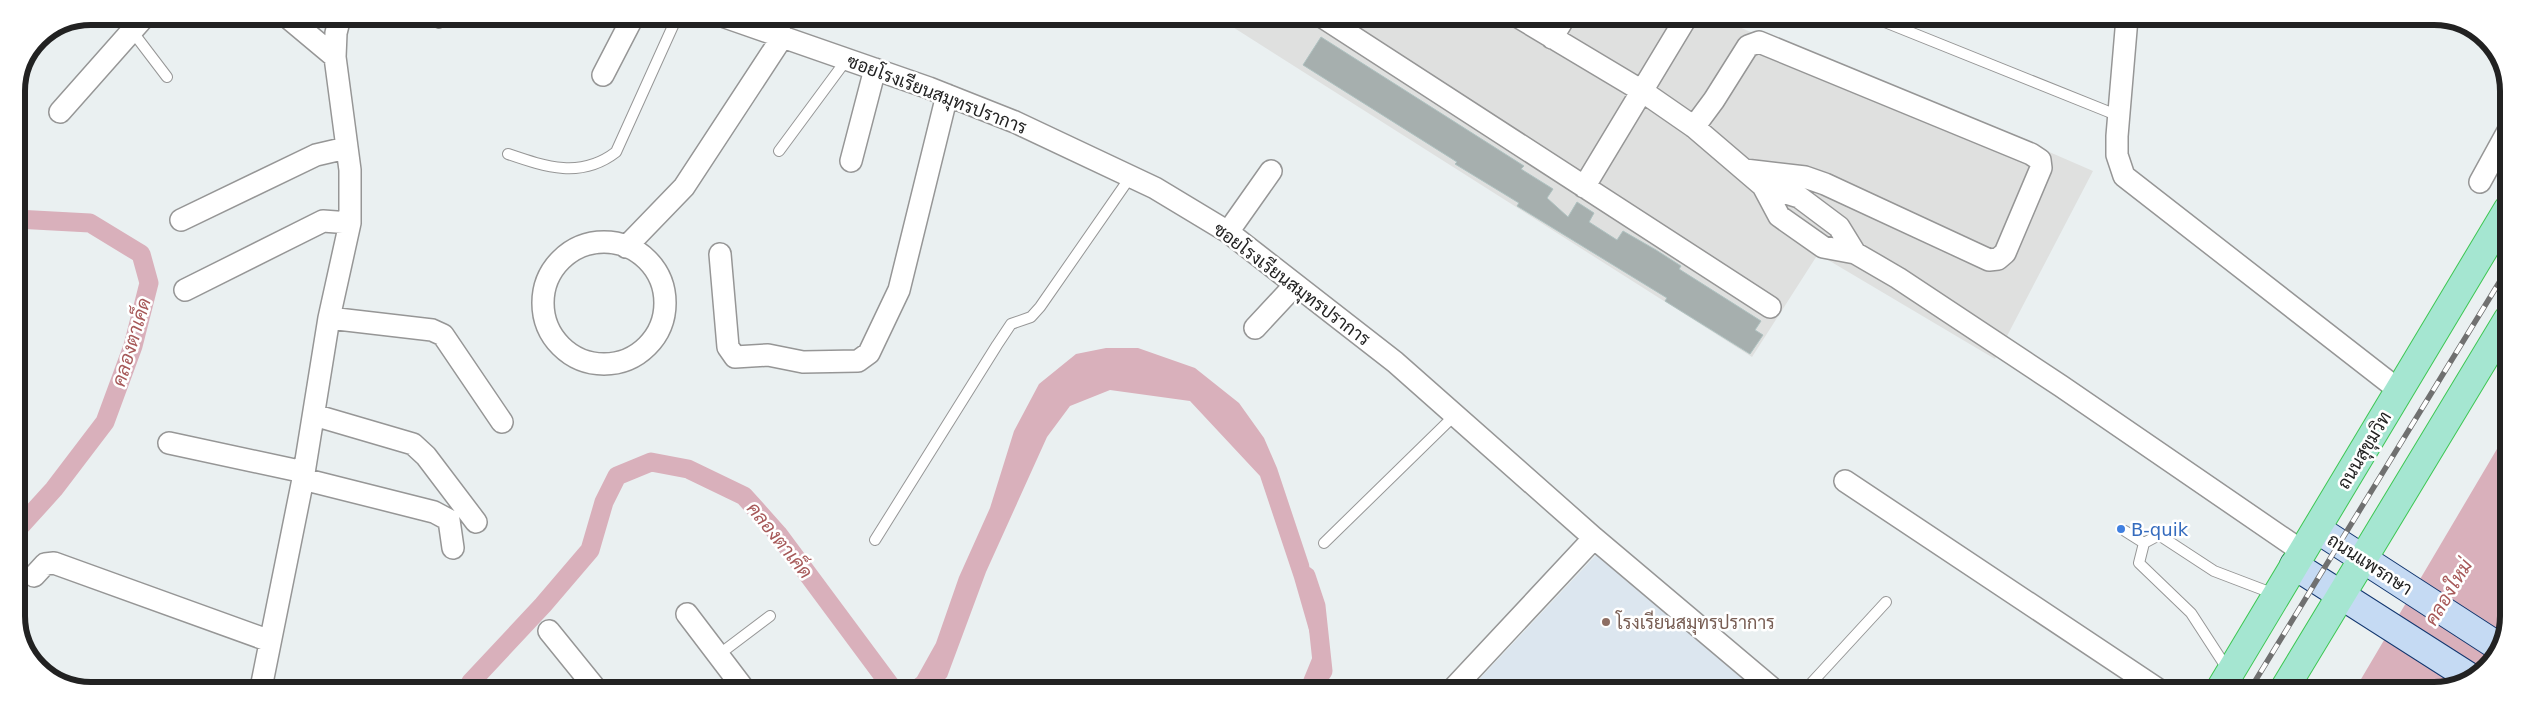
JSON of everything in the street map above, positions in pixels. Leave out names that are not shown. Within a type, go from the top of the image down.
[{"type":"highway","name":"ถนนสุขุมวิท","points":[[2224,682],[2500,222]]},
{"type":"highway","points":[[2289,682],[2500,332]]},
{"type":"main road","name":"ถนนแพรกษา","points":[[2317,529],[2494,643]]},
{"type":"main road","points":[[2299,559],[2342,595],[2465,674]]},
{"type":"street","points":[[60,112],[138,25]]},
{"type":"street","points":[[297,25],[335,57]]},
{"type":"street","points":[[262,682],[304,475],[329,318],[350,223],[350,170],[335,57],[338,25]]},
{"type":"street","points":[[603,75],[629,25]]},
{"type":"street","name":"ซอยโรงเรียนสมุทรปราการ","points":[[749,25],[947,95],[1015,122],[1131,176],[1228,232],[1395,362],[1594,538],[1765,682]]},
{"type":"street","points":[[1335,25],[1770,307]]},
{"type":"street","points":[[1531,25],[1642,91],[1694,127],[1763,186],[1799,197],[1839,227],[1855,253],[2061,386],[2299,559]]},
{"type":"street","points":[[1552,38],[1560,25]]},
{"type":"street","points":[[1584,187],[1682,25]]},
{"type":"street","points":[[2126,25],[2117,155],[2124,176],[2400,391]]},
{"type":"street","points":[[626,247],[684,187],[783,36]]},
{"type":"street","points":[[1694,127],[1714,100],[1748,46],[1759,42],[2031,154],[2040,160],[2041,168],[2005,253],[1998,259],[1989,260],[1825,184],[1805,177],[1745,170]]},
{"type":"street","points":[[850,161],[875,69]]},
{"type":"street","points":[[720,254],[728,347],[735,357],[768,355],[803,362],[858,361],[869,353],[899,290],[947,95]]},
{"type":"street","points":[[2480,182],[2500,146]]},
{"type":"street","points":[[181,220],[316,155],[346,148]]},
{"type":"street","points":[[1228,232],[1271,171]]},
{"type":"street","points":[[185,290],[323,221],[350,223]]},
{"type":"street","points":[[595,243],[618,243],[626,247],[639,253],[655,268],[664,289],[665,312],[658,333],[644,351],[624,362],[601,365],[579,360],[560,347],[548,328],[542,306],[545,284],[556,264],[573,250],[595,243]]},
{"type":"street","points":[[1255,328],[1295,285]]},
{"type":"street","points":[[329,318],[432,330],[443,335],[502,422]]},
{"type":"street","points":[[314,415],[412,444],[426,456],[476,522]]},
{"type":"street","points":[[169,443],[304,475],[434,512],[448,520],[452,548]]},
{"type":"street","points":[[1845,481],[2147,682]]},
{"type":"street","points":[[1459,682],[1594,538]]},
{"type":"street","points":[[34,576],[45,564],[54,563],[270,641]]},
{"type":"street","points":[[687,614],[738,682]]},
{"type":"street","points":[[550,631],[590,682]]},
{"type":"lane","points":[[140,25],[168,77]]},
{"type":"lane","points":[[508,154],[546,167],[566,170],[603,162],[616,152],[673,25]]},
{"type":"lane","points":[[1892,25],[2119,116]]},
{"type":"lane","points":[[779,152],[847,59]]},
{"type":"lane","points":[[875,540],[997,344],[1012,324],[1031,317],[1040,307],[1131,176]]},
{"type":"lane","points":[[1324,544],[1455,415]]},
{"type":"lane","points":[[2124,531],[2144,543]]},
{"type":"lane","points":[[2224,682],[2208,636],[2191,614],[2139,563],[2144,543],[2159,535],[2214,571],[2277,594]]},
{"type":"lane","points":[[1811,682],[1886,602]]},
{"type":"lane","points":[[717,656],[770,616]]},
{"type":"shaded area","points":[[1230,25],[1735,25],[1773,42],[1980,122],[2093,171],[1995,359],[1818,254],[1752,357]]},
{"type":"shaded area","name":"โรงเรียนสมุทรปราการ","points":[[1597,554],[1751,682],[1477,682]]},
{"type":"water","points":[[1106,348],[1138,348],[1195,368],[1239,403],[1264,438],[1277,468],[1309,564],[1320,645],[1320,675],[1315,682],[1302,682],[1315,651],[1294,578],[1260,476],[1190,401],[1110,390],[1070,406],[1047,437],[986,572],[947,677],[942,682],[911,682],[917,677],[936,643],[959,577],[990,508],[1014,431],[1039,384],[1076,354]]},
{"type":"water","name":"คลองใหม่","points":[[2500,444],[2500,616],[2498,633],[2489,653],[2474,668],[2455,679],[2434,682],[2359,682]]},
{"type":"building","points":[[1321,37],[1524,166],[1521,169],[1553,189],[1547,198],[1568,217],[1577,202],[1594,213],[1589,222],[1617,240],[1623,231],[1681,266],[1679,269],[1761,321],[1755,330],[1763,335],[1750,354],[1665,301],[1667,298],[1517,206],[1519,203],[1455,164],[1457,162],[1303,65]]},
{"type":"waterway","name":"คลองตาเค็ด","points":[[25,219],[90,223],[141,254],[149,283],[133,346],[105,422],[54,489],[25,521]]},
{"type":"waterway","name":"คลองตาเค็ด","points":[[471,682],[543,605],[590,550],[604,502],[617,476],[651,462],[688,469],[744,496],[778,534],[888,682]]},
{"type":"waterway","points":[[1306,576],[1316,606],[1323,671],[1315,682]]},
{"type":"railway","points":[[2255,682],[2500,281]]},
{"type":"place","name":"B-quik","points":[[2121,529]]},
{"type":"place","name":"โรงเรียนสมุทรปราการ","points":[[1606,622]]}]
